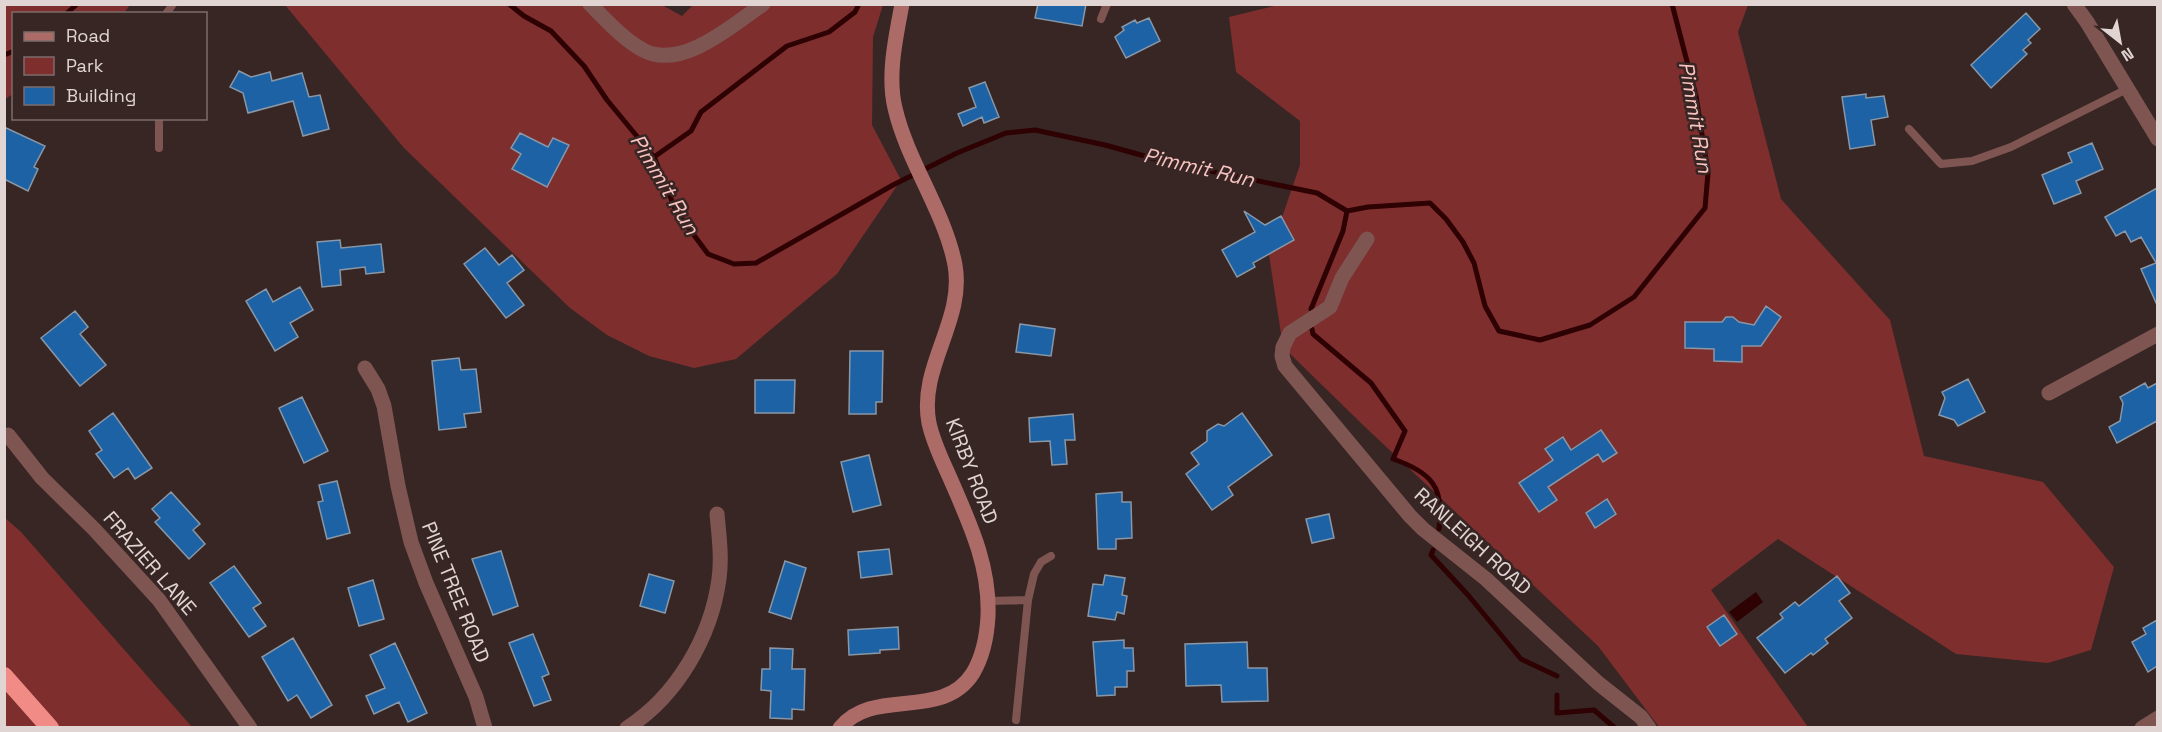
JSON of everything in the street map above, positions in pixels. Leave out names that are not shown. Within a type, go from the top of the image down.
[{"type":"highway","points":[[4,676],[50,728]]},
{"type":"highway","points":[[4,686],[37,728]]},
{"type":"main road","name":"KIRBY ROAD","points":[[840,728],[860,711],[884,705],[933,700],[963,684],[971,676],[983,650],[988,601],[986,575],[979,548],[939,455],[929,423],[927,399],[930,377],[953,314],[957,281],[949,243],[898,121],[893,99],[893,61],[902,4]]},
{"type":"street","points":[[590,4],[643,50],[656,55],[670,56],[682,54],[710,40],[763,4]]},
{"type":"street","points":[[2074,4],[2157,139]]},
{"type":"street","name":"RANLEIGH ROAD","points":[[1367,239],[1338,287],[1330,307],[1290,333],[1283,347],[1282,356],[1285,366],[1395,500],[1423,529],[1486,579],[1598,683],[1641,717],[1649,728]]},
{"type":"street","points":[[2049,393],[2157,334]]},
{"type":"street","name":"PINE TREE ROAD","points":[[365,368],[378,388],[384,406],[398,486],[411,542],[426,583],[476,697],[485,728]]},
{"type":"street","name":"FRAZIER LANE","points":[[8,435],[42,478],[94,529],[159,600],[250,728]]},
{"type":"street","points":[[627,728],[656,704],[675,683],[691,660],[704,635],[713,608],[719,578],[721,548],[717,514]]},
{"type":"street","points":[[2142,728],[2157,718]]},
{"type":"lane","points":[[1101,19],[1107,4]]},
{"type":"lane","points":[[1909,129],[1941,164],[1972,161],[2012,147],[2127,89]]},
{"type":"lane","points":[[159,120],[159,148]]},
{"type":"lane","points":[[1016,720],[1028,600],[1034,574],[1041,562],[1051,556]]},
{"type":"lane","points":[[988,601],[1028,600]]},
{"type":"green space","points":[[5,4],[130,5],[125,12],[12,12],[12,95],[5,99]]},
{"type":"green space","points":[[660,4],[682,16],[693,5],[883,5],[873,37],[872,125],[901,180],[837,274],[736,359],[694,368],[649,356],[607,335],[570,308],[404,148],[285,5]]},
{"type":"green space","points":[[1282,4],[1748,5],[1738,32],[1781,199],[1890,320],[1924,456],[2043,482],[2114,567],[2091,650],[2048,663],[1956,654],[1778,539],[1711,590],[1808,727],[1659,727],[1598,646],[1283,347],[1269,255],[1300,165],[1300,121],[1236,72],[1229,17]]},
{"type":"green space","points":[[4,517],[21,532],[192,727],[5,727]]},
{"type":"shaded area","points":[[1756,592],[1763,602],[1737,622],[1729,612]]},
{"type":"building","points":[[1038,4],[1086,4],[1082,26],[1035,18]]},
{"type":"building","points":[[2026,13],[2040,29],[2028,40],[2031,43],[2023,50],[2027,54],[1991,88],[1971,65]]},
{"type":"building","points":[[1149,18],[1160,41],[1126,58],[1115,37],[1124,30],[1122,27],[1135,20],[1137,23]]},
{"type":"building","points":[[239,71],[251,77],[270,72],[272,81],[302,73],[309,97],[320,95],[329,129],[303,136],[293,101],[248,113],[243,93],[230,87]]},
{"type":"building","points":[[985,82],[999,117],[984,123],[982,117],[963,126],[958,114],[976,107],[969,88]]},
{"type":"building","points":[[1866,94],[1866,98],[1884,96],[1888,117],[1871,120],[1875,145],[1850,149],[1842,97]]},
{"type":"building","points":[[4,127],[45,146],[34,167],[38,169],[28,191],[4,179]]},
{"type":"building","points":[[520,133],[548,147],[553,138],[569,145],[547,187],[512,169],[521,154],[511,148]]},
{"type":"building","points":[[2092,143],[2103,169],[2076,181],[2081,193],[2054,204],[2042,175],[2072,162],[2068,153]]},
{"type":"building","points":[[2157,188],[2157,305],[2141,269],[2156,263],[2141,237],[2131,242],[2125,231],[2116,236],[2105,217]]},
{"type":"building","points":[[1244,211],[1265,225],[1281,216],[1294,240],[1253,263],[1255,267],[1237,277],[1222,250],[1255,232]]},
{"type":"building","points":[[340,240],[341,248],[381,244],[384,272],[366,274],[365,267],[340,270],[341,285],[322,287],[317,242]]},
{"type":"building","points":[[485,248],[499,265],[512,255],[524,270],[507,283],[524,305],[506,318],[464,264]]},
{"type":"building","points":[[300,287],[313,310],[290,323],[298,337],[275,351],[246,301],[266,289],[273,302]]},
{"type":"building","points":[[1766,306],[1781,317],[1761,346],[1742,346],[1742,362],[1714,361],[1714,349],[1685,348],[1685,322],[1722,322],[1726,317],[1733,317],[1739,322],[1754,325]]},
{"type":"building","points":[[75,311],[88,327],[80,334],[106,365],[80,386],[41,338]]},
{"type":"building","points":[[1020,324],[1055,329],[1051,356],[1016,352]]},
{"type":"building","points":[[850,351],[883,351],[882,402],[876,402],[876,414],[849,414]]},
{"type":"building","points":[[459,358],[461,370],[476,369],[481,412],[464,414],[466,427],[439,430],[432,361]]},
{"type":"building","points":[[1968,379],[1985,412],[1958,426],[1954,420],[1939,415],[1945,398],[1942,392]]},
{"type":"building","points":[[755,380],[795,380],[794,413],[755,413]]},
{"type":"building","points":[[2145,383],[2148,388],[2157,383],[2157,421],[2117,443],[2109,427],[2120,421],[2123,403],[2120,397]]},
{"type":"building","points":[[302,397],[328,451],[304,463],[279,408]]},
{"type":"building","points":[[113,413],[152,468],[135,479],[128,468],[114,478],[96,454],[102,450],[89,431]]},
{"type":"building","points":[[1242,413],[1272,455],[1228,487],[1233,495],[1212,510],[1186,474],[1199,464],[1191,453],[1207,441],[1207,431],[1218,424],[1224,426]]},
{"type":"building","points":[[1073,414],[1075,440],[1065,440],[1067,464],[1052,465],[1050,441],[1030,442],[1029,418]]},
{"type":"building","points":[[1601,430],[1617,453],[1603,462],[1598,454],[1548,487],[1557,500],[1539,512],[1519,483],[1553,460],[1545,449],[1563,437],[1571,450]]},
{"type":"building","points":[[869,455],[881,505],[853,512],[841,462]]},
{"type":"building","points":[[337,481],[350,533],[327,539],[318,502],[323,501],[319,485]]},
{"type":"building","points":[[171,492],[200,524],[193,530],[205,544],[189,559],[155,522],[160,518],[152,509]]},
{"type":"building","points":[[1122,492],[1122,502],[1131,502],[1132,538],[1116,539],[1116,549],[1098,549],[1096,494]]},
{"type":"building","points":[[1607,499],[1616,514],[1595,528],[1586,513]]},
{"type":"building","points":[[1329,514],[1334,538],[1312,543],[1306,519]]},
{"type":"building","points":[[889,549],[892,574],[861,578],[858,552]]},
{"type":"building","points":[[501,551],[518,606],[493,615],[472,559]]},
{"type":"building","points":[[785,561],[806,568],[791,619],[769,612]]},
{"type":"building","points":[[234,566],[261,603],[253,608],[266,626],[249,637],[210,583]]},
{"type":"building","points":[[649,574],[674,581],[665,613],[640,606]]},
{"type":"building","points":[[1105,575],[1125,578],[1122,595],[1127,596],[1124,614],[1117,612],[1115,620],[1088,616],[1093,584],[1103,585]]},
{"type":"building","points":[[1837,576],[1850,593],[1839,601],[1852,618],[1825,639],[1828,643],[1785,673],[1757,638],[1783,618],[1780,614],[1795,602],[1799,606]]},
{"type":"building","points":[[373,580],[384,619],[359,626],[348,588]]},
{"type":"building","points":[[1724,615],[1737,634],[1720,646],[1707,627]]},
{"type":"building","points":[[2157,620],[2157,666],[2148,672],[2132,642],[2146,634],[2143,628]]},
{"type":"building","points":[[898,627],[899,649],[849,655],[848,630]]},
{"type":"building","points":[[533,634],[549,674],[542,677],[551,700],[534,706],[509,643]]},
{"type":"building","points":[[293,638],[332,705],[311,718],[297,695],[288,701],[262,657]]},
{"type":"building","points":[[1124,640],[1124,648],[1133,648],[1134,671],[1127,671],[1127,687],[1115,687],[1115,695],[1097,696],[1093,642]]},
{"type":"building","points":[[1247,642],[1248,668],[1267,668],[1268,701],[1222,702],[1221,685],[1186,686],[1185,644]]},
{"type":"building","points":[[395,643],[427,713],[408,722],[399,702],[374,714],[366,696],[385,688],[370,655]]},
{"type":"building","points":[[770,648],[793,649],[792,669],[805,669],[804,710],[792,709],[792,719],[770,718],[771,691],[761,690],[762,669],[770,669]]},
{"type":"waterway","name":"Pimmit Run","points":[[68,12],[77,4]]},
{"type":"waterway","name":"Pimmit Run","points":[[509,4],[524,16],[551,31],[584,66],[607,100],[654,157],[676,211],[708,254],[734,264],[756,263],[893,185],[957,153],[1006,133],[1035,130],[1105,145],[1166,162],[1317,193],[1347,211],[1368,207],[1430,203],[1446,219],[1463,242],[1474,263],[1485,306],[1499,331],[1540,340],[1590,325],[1634,297],[1705,208],[1708,173],[1696,96],[1672,4]]},
{"type":"waterway","points":[[654,157],[691,131],[701,112],[787,46],[829,32],[855,12],[859,4]]},
{"type":"waterway","name":"Pimmit Run","points":[[4,55],[12,52]]},
{"type":"waterway","points":[[1311,309],[1343,231],[1347,211]]},
{"type":"waterway","points":[[1312,329],[1313,334],[1371,383],[1405,431],[1393,459],[1417,470],[1432,483],[1440,502],[1439,529]]},
{"type":"waterway","points":[[1433,550],[1431,555],[1468,595],[1521,659],[1557,676]]},
{"type":"waterway","points":[[1557,695],[1557,713],[1594,710],[1615,728]]}]
